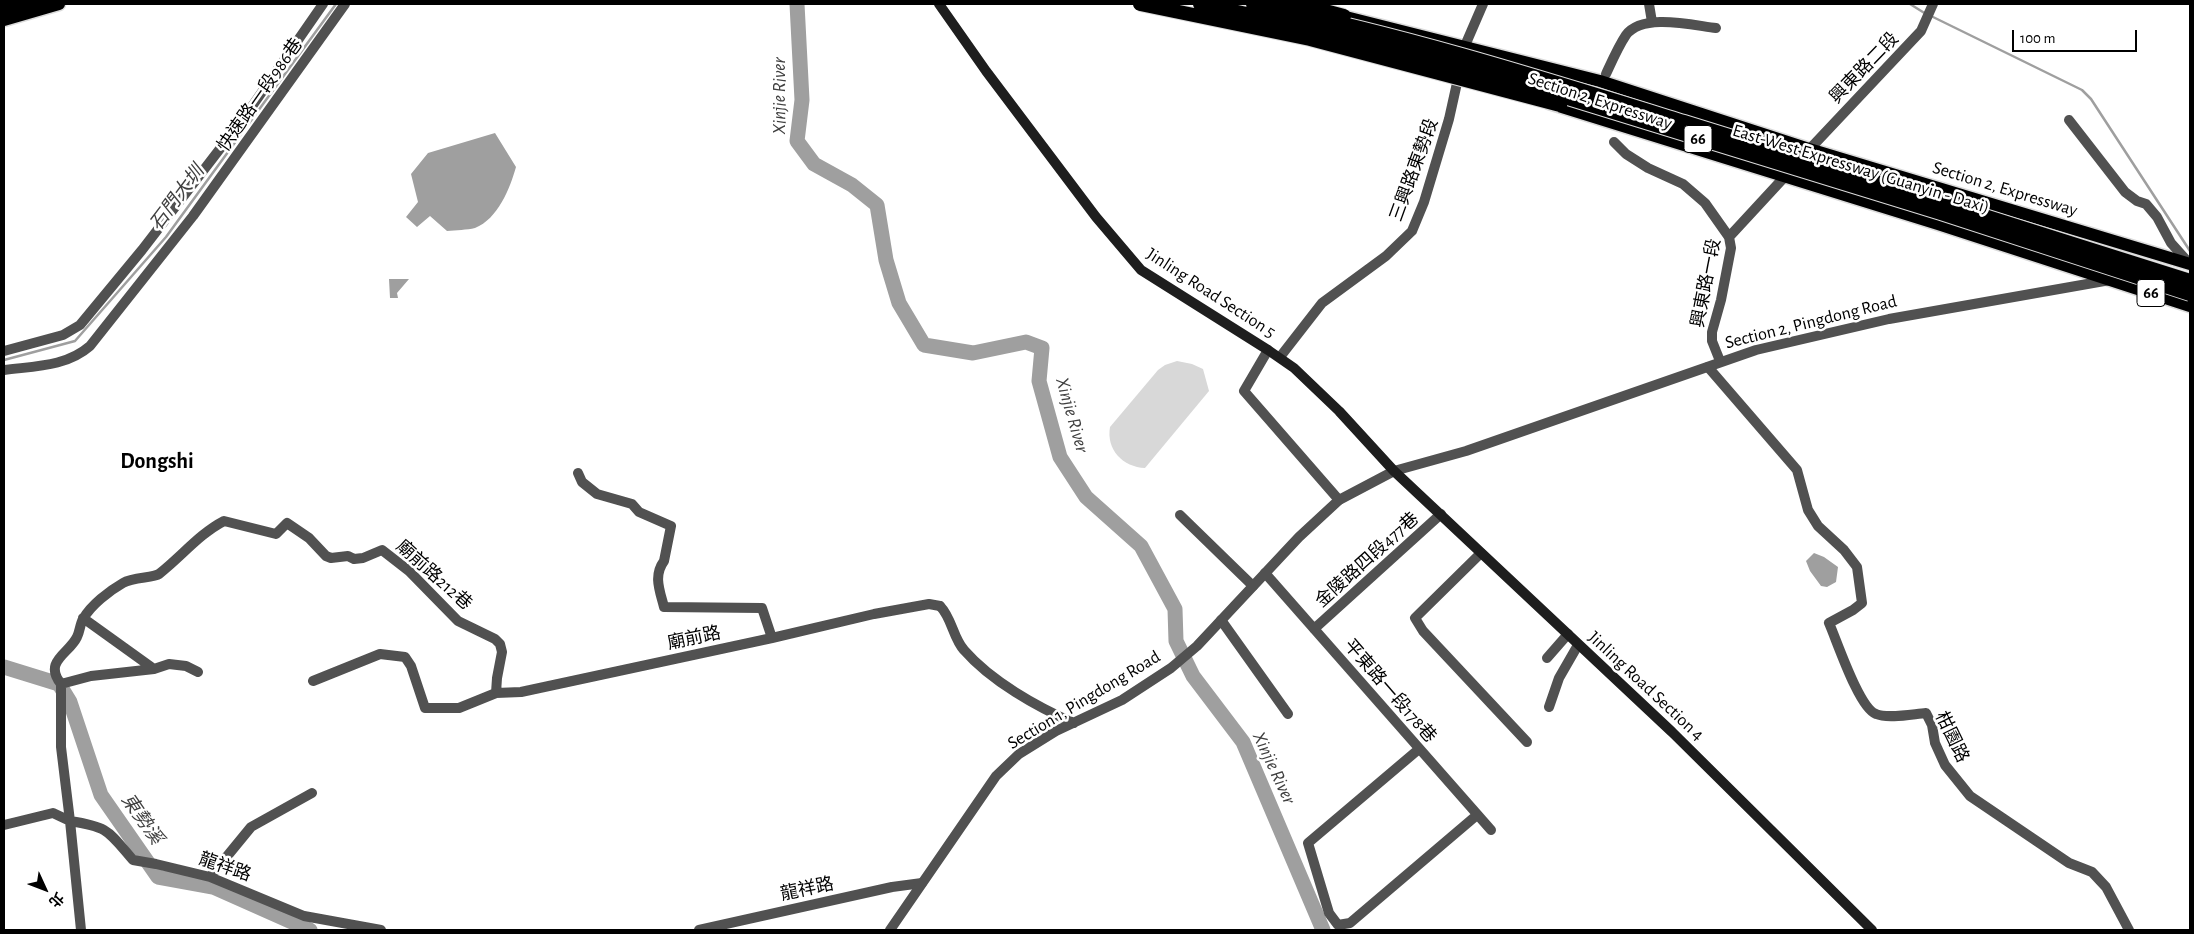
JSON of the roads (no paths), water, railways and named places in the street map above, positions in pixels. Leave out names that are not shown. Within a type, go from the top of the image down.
[{"type":"highway","points":[[4,11],[34,4]]},
{"type":"highway","points":[[1140,4],[1310,39],[1626,123],[1666,122]]},
{"type":"highway","name":"East-West Expressway (Guanyin - Daxi)","points":[[1200,4],[1298,25],[1666,122],[1946,202],[2190,281]]},
{"type":"highway","name":"East-West Expressway (Guanyin - Daxi)","points":[[1253,4],[1421,44],[1533,74],[1666,122],[2190,294]]},
{"type":"highway","points":[[1300,4],[1575,78],[1666,122]]},
{"type":"main road","points":[[4,20],[59,4]]},
{"type":"main road","name":"Jinling Road Section 5","points":[[939,4],[986,71],[1096,217],[1141,270],[1294,368],[1338,411],[1394,471]]},
{"type":"main road","name":"Section 2, Expressway","points":[[1164,4],[1321,37],[1459,75],[2190,306]]},
{"type":"main road","name":"Section 2, Expressway","points":[[1289,4],[1466,46],[1610,84],[1809,149],[2190,265]]},
{"type":"main road","name":"Jinling Road Section 4","points":[[1394,471],[1672,732],[1872,930]]},
{"type":"street","name":"快速路一段986巷","points":[[4,352],[63,335],[80,325],[142,250],[246,115],[324,4]]},
{"type":"street","name":"快速路一段986巷","points":[[4,370],[61,362],[72,358],[90,346],[193,216],[345,4]]},
{"type":"street","name":"三興路東勢段","points":[[1280,358],[1322,303],[1386,256],[1412,231],[1424,202],[1450,120],[1466,46],[1483,4]]},
{"type":"street","points":[[1649,4],[1652,22]]},
{"type":"street","name":"興東路二段","points":[[1809,149],[1921,31],[1933,4]]},
{"type":"street","points":[[1606,74],[1626,35],[1639,24],[1652,22],[1716,28]]},
{"type":"street","points":[[2069,120],[2125,192],[2137,201],[2146,204],[2171,243],[2190,265]]},
{"type":"street","points":[[1614,142],[1626,154],[1648,168],[1684,184],[1705,203],[1729,236]]},
{"type":"street","name":"興東路一段","points":[[1720,361],[1712,341],[1712,332],[1722,300],[1731,248],[1729,236],[1809,149]]},
{"type":"street","name":"Section 2, Pingdong Road","points":[[1394,471],[1466,451],[1756,350],[1889,319],[2190,265]]},
{"type":"street","points":[[1268,350],[1244,391],[1339,500]]},
{"type":"street","name":"柑園路","points":[[1708,367],[1797,470],[1808,510],[1818,526],[1844,550],[1857,568],[1862,603],[1854,610],[1829,623],[1849,668],[1850,677],[1866,706],[1874,714],[1882,716],[1926,713],[1932,725],[1935,742],[1945,765],[1970,796],[2069,863],[2092,872],[2106,887],[2129,930]]},
{"type":"street","name":"Section 1, Pingdong Road","points":[[890,930],[996,776],[1019,754],[1074,722],[1122,700],[1171,668],[1197,646],[1299,537],[1339,500],[1394,471]]},
{"type":"street","points":[[578,473],[582,482],[597,494],[632,504],[639,512],[671,526],[664,561],[657,581],[664,607],[762,608],[772,638]]},
{"type":"street","name":"金陵路四段477巷","points":[[1314,629],[1441,514]]},
{"type":"street","points":[[1180,515],[1253,586]]},
{"type":"street","name":"廟前路212巷","points":[[82,930],[60,747],[61,688],[56,677],[59,656],[77,638],[83,618],[107,593],[124,582],[140,577],[157,576],[213,527],[224,521],[276,534],[287,523],[309,538],[326,556],[331,558],[348,556],[354,559],[363,558],[382,550],[409,571],[458,621],[496,640],[500,644],[502,652],[496,678],[496,693]]},
{"type":"street","points":[[1481,552],[1415,618],[1423,631],[1527,742]]},
{"type":"street","name":"平東路一段178巷","points":[[1265,573],[1491,830]]},
{"type":"street","name":"廟前路","points":[[313,682],[380,654],[405,657],[411,666],[425,708],[459,708],[496,693],[521,692],[883,612],[929,604],[940,606],[946,612],[963,650],[998,680],[1030,702],[1074,722]]},
{"type":"street","points":[[83,618],[154,669]]},
{"type":"street","points":[[1221,620],[1288,714]]},
{"type":"street","points":[[1547,658],[1568,634]]},
{"type":"street","points":[[1550,707],[1559,678],[1578,644]]},
{"type":"street","points":[[61,688],[91,676],[154,669],[169,664],[186,666],[198,672]]},
{"type":"street","points":[[1419,750],[1308,843],[1329,914],[1338,925],[1350,923],[1477,815]]},
{"type":"street","points":[[210,877],[251,827],[312,793]]},
{"type":"street","name":"龍祥路","points":[[4,825],[53,813],[70,821],[102,828],[110,834],[132,860],[210,877],[304,916],[381,930]]},
{"type":"street","name":"龍祥路","points":[[699,930],[892,887],[922,883]]},
{"type":"waterway","name":"石門大圳","points":[[4,360],[75,341],[166,237],[336,4]]},
{"type":"waterway","name":"Xinjie River","points":[[797,4],[802,100],[797,141],[814,164],[852,185],[877,205],[886,260],[899,303],[924,345],[973,353],[1026,342],[1042,348],[1039,381],[1060,457],[1086,497],[1141,546],[1175,609],[1176,641],[1193,676],[1243,742],[1323,930]]},
{"type":"waterway","points":[[1910,4],[1926,14]]},
{"type":"waterway","points":[[1931,16],[2082,90],[2091,99],[2190,251]]},
{"type":"waterway","name":"東勢溪","points":[[4,667],[59,684],[70,702],[101,795],[158,877],[213,887],[310,930]]},
{"type":"district","name":"Dongshi","points":[[157,461]]}]
